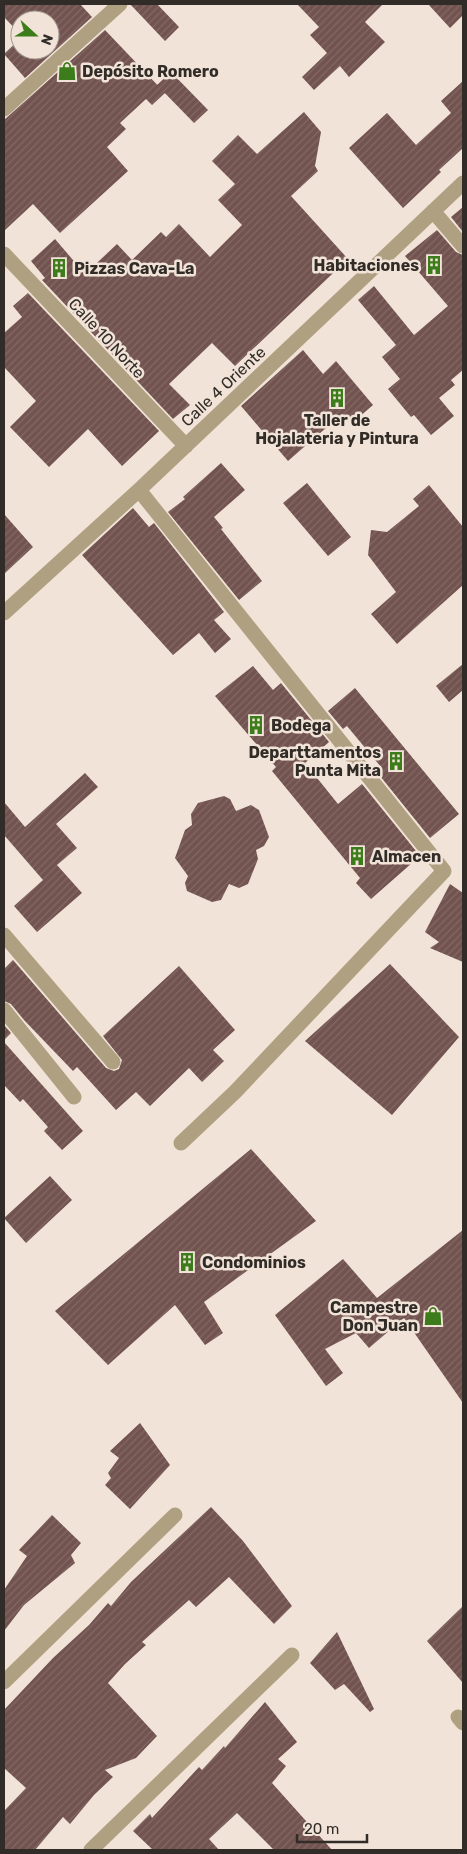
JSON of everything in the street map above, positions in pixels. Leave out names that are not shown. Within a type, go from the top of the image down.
[{"type":"street","points":[[4,109],[118,5]]},
{"type":"street","name":"Calle 4 Oriente","points":[[4,612],[139,490],[463,183]]},
{"type":"street","points":[[433,211],[463,246]]},
{"type":"street","name":"Calle 10 Norte","points":[[4,254],[186,446]]},
{"type":"street","points":[[139,490],[444,871],[234,1092],[181,1143]]},
{"type":"street","points":[[4,935],[113,1062]]},
{"type":"street","points":[[4,1010],[74,1097]]},
{"type":"street","points":[[4,1682],[175,1515]]},
{"type":"street","points":[[91,1850],[292,1655]]},
{"type":"building","points":[[4,4],[80,4],[92,17],[60,46],[60,10],[10,10],[10,23],[4,17]]},
{"type":"building","points":[[130,4],[157,4],[179,27],[165,41]]},
{"type":"building","points":[[297,4],[383,4],[365,22],[385,42],[349,77],[340,66],[314,90],[302,77],[327,53],[310,35],[319,27]]},
{"type":"building","points":[[428,4],[463,4],[463,15],[450,28]]},
{"type":"building","points":[[105,30],[165,93],[152,105],[146,99],[120,123],[126,129],[107,147],[128,171],[60,233],[33,204],[4,231],[4,120]]},
{"type":"building","points":[[10,48],[10,60],[45,60],[25,78],[4,54]]},
{"type":"building","points":[[171,72],[208,110],[194,123],[157,85]]},
{"type":"building","points":[[463,81],[463,148],[403,208],[349,148],[387,113],[416,145],[451,113],[441,101]]},
{"type":"building","points":[[304,112],[321,132],[315,166],[318,171],[291,196],[348,259],[235,366],[212,343],[169,384],[190,405],[173,419],[42,280],[45,278],[31,261],[55,239],[85,274],[117,244],[132,260],[161,232],[166,237],[179,224],[210,257],[242,225],[218,200],[235,184],[212,161],[238,135],[257,154]]},
{"type":"building","points":[[463,207],[463,232],[451,217]]},
{"type":"building","points":[[437,230],[456,252],[463,255],[463,370],[451,380],[455,385],[439,398],[454,416],[431,435],[414,415],[411,417],[388,389],[400,379],[382,357],[396,345],[358,300],[374,286],[414,335],[448,306],[405,256]]},
{"type":"building","points":[[28,293],[159,431],[122,466],[88,429],[49,467],[10,427],[36,401],[4,367],[4,333],[22,317],[13,306]]},
{"type":"building","points":[[303,350],[323,374],[336,361],[373,405],[351,424],[342,414],[288,461],[241,406]]},
{"type":"building","points":[[221,463],[245,490],[214,517],[223,528],[221,529],[262,581],[239,600],[168,512],[185,499],[183,497]]},
{"type":"building","points":[[307,483],[351,537],[328,556],[283,503]]},
{"type":"building","points":[[429,485],[463,527],[463,585],[397,644],[371,614],[396,592],[368,555],[371,530],[387,532],[419,506],[413,499]]},
{"type":"building","points":[[133,508],[149,527],[154,523],[224,612],[214,620],[231,639],[215,653],[199,633],[173,655],[82,555]]},
{"type":"building","points":[[4,514],[33,547],[4,574]]},
{"type":"building","points":[[463,664],[463,690],[449,702],[436,686]]},
{"type":"building","points":[[253,666],[273,690],[281,683],[329,742],[305,763],[338,804],[362,784],[420,856],[371,899],[356,883],[360,878],[272,771],[276,767],[215,696]]},
{"type":"building","name":"Departtamentos Punta Mita","points":[[355,688],[459,814],[430,838],[376,771],[381,767],[347,726],[343,729],[328,711]]},
{"type":"building","points":[[85,773],[98,787],[56,824],[77,848],[57,865],[82,893],[37,932],[14,906],[43,880],[4,835],[4,802],[25,827]]},
{"type":"building","points":[[224,796],[230,799],[236,811],[251,805],[259,810],[269,837],[264,846],[256,850],[258,859],[248,884],[239,888],[229,884],[221,900],[212,902],[187,891],[185,883],[188,876],[175,858],[185,830],[192,825],[191,814],[198,803]]},
{"type":"building","points":[[450,884],[463,893],[463,962],[430,948],[439,942],[425,932]]},
{"type":"building","points":[[13,960],[106,1068],[114,1071],[119,1069],[122,1060],[103,1036],[179,966],[235,1030],[213,1050],[224,1061],[202,1082],[189,1068],[150,1106],[136,1092],[116,1110],[77,1067],[73,1071],[11,1004],[4,1001],[4,969]]},
{"type":"building","points":[[390,964],[459,1037],[392,1115],[305,1041]]},
{"type":"building","points":[[4,1025],[11,1033],[4,1040]]},
{"type":"building","points":[[4,1042],[83,1131],[62,1150],[44,1131],[48,1127],[23,1099],[20,1102],[4,1085]]},
{"type":"building","name":"Condominios","points":[[251,1149],[316,1221],[204,1302],[223,1333],[205,1345],[175,1305],[108,1365],[55,1311]]},
{"type":"building","points":[[50,1176],[72,1200],[26,1243],[4,1218]]},
{"type":"building","points":[[463,1230],[463,1403],[404,1318],[369,1348],[356,1333],[325,1349],[343,1373],[326,1386],[275,1315],[343,1259],[377,1298]]},
{"type":"building","points":[[140,1423],[170,1465],[130,1509],[105,1485],[111,1478],[108,1473],[119,1458],[110,1451]]},
{"type":"building","points":[[211,1507],[243,1541],[292,1606],[274,1624],[229,1577],[196,1607],[189,1600],[142,1642],[146,1645],[108,1683],[157,1736],[136,1758],[105,1770],[113,1777],[94,1795],[70,1824],[63,1817],[35,1850],[4,1850],[4,1811],[26,1788],[4,1768],[4,1710],[53,1658],[89,1625],[108,1603],[111,1606],[131,1582]]},
{"type":"building","points":[[52,1515],[81,1543],[71,1555],[75,1563],[24,1605],[4,1631],[4,1590],[27,1556],[19,1550]]},
{"type":"building","points":[[463,1606],[463,1683],[427,1641]]},
{"type":"building","points":[[337,1632],[374,1709],[370,1712],[344,1684],[335,1690],[310,1663]]},
{"type":"building","points":[[265,1702],[297,1742],[278,1759],[286,1766],[272,1783],[332,1850],[274,1850],[237,1813],[209,1839],[219,1850],[153,1850],[133,1831],[150,1814],[152,1818],[199,1767],[202,1770],[224,1746],[225,1748]]},
{"type":"place","name":"Depósito Romero","points":[[67,71]]},
{"type":"place","name":"Habitaciones","points":[[434,265]]},
{"type":"place","name":"Pizzas Cava-La","points":[[59,268]]},
{"type":"place","name":"Taller de Hojalateria y Pintura","points":[[337,398]]},
{"type":"place","name":"Bodega","points":[[256,725]]},
{"type":"place","name":"Departtamentos Punta Mita","points":[[396,761]]},
{"type":"place","name":"Almacen","points":[[357,856]]},
{"type":"place","name":"Condominios","points":[[187,1262]]},
{"type":"place","name":"Campestre Don Juan","points":[[433,1316]]}]
